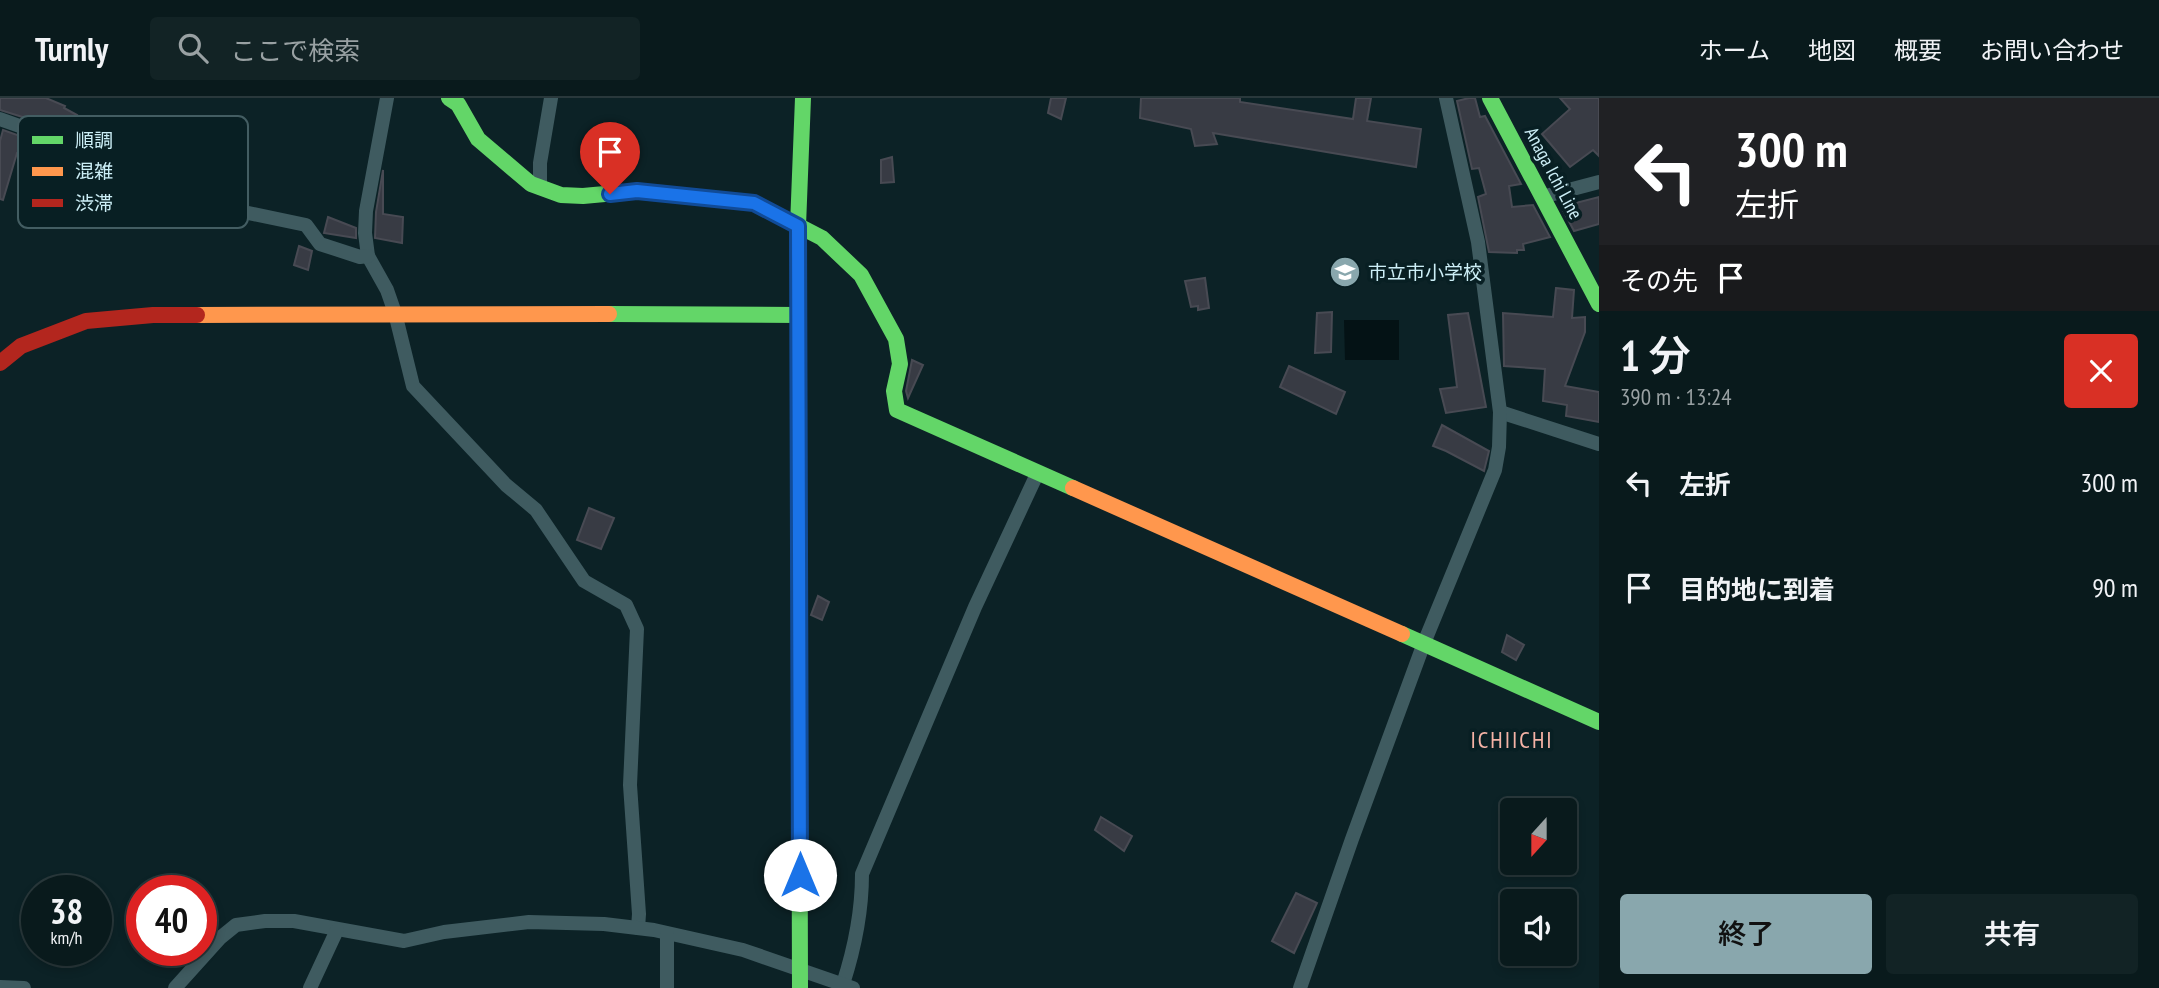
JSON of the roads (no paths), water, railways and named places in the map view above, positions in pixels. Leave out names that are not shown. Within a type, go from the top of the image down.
[{"type":"street","points":[[387,98],[366,211],[365,233],[368,256],[387,290],[395,313],[413,386],[506,485],[536,510],[584,581],[626,605],[637,629],[630,785],[638,928]]},
{"type":"street","points":[[449,98],[458,104],[478,139],[531,184],[541,188],[561,195],[583,196],[637,191],[754,203],[829,243],[861,275],[896,339],[900,364],[894,391],[897,410],[1599,722]]},
{"type":"street","points":[[541,188],[540,163],[551,98]]},
{"type":"street","points":[[800,988],[798,226],[803,98]]},
{"type":"street","points":[[1300,988],[1424,643],[1495,470],[1499,447],[1500,412],[1478,242],[1446,98]]},
{"type":"street","name":"Anaga Ichi Line","points":[[1490,98],[1599,304]]},
{"type":"street","points":[[0,119],[18,125]]},
{"type":"street","points":[[1542,197],[1599,183]]},
{"type":"street","points":[[248,213],[306,225],[320,244],[360,257],[368,256]]},
{"type":"street","points":[[0,363],[21,346],[86,321],[153,314],[799,315]]},
{"type":"street","points":[[1500,412],[1599,444]]},
{"type":"street","points":[[175,988],[220,938],[236,925],[265,921],[294,921],[404,941],[444,932],[529,922],[604,923],[743,950],[848,986],[862,909],[862,874],[975,607],[1038,472]]},
{"type":"street","points":[[310,988],[337,930]]},
{"type":"street","points":[[667,934],[667,988]]},
{"type":"street","points":[[0,987],[24,988]]},
{"type":"place","name":"市立市小学校","points":[[1345,272]]},
{"type":"district","name":"ICHIICHI","points":[[1512,739]]}]
